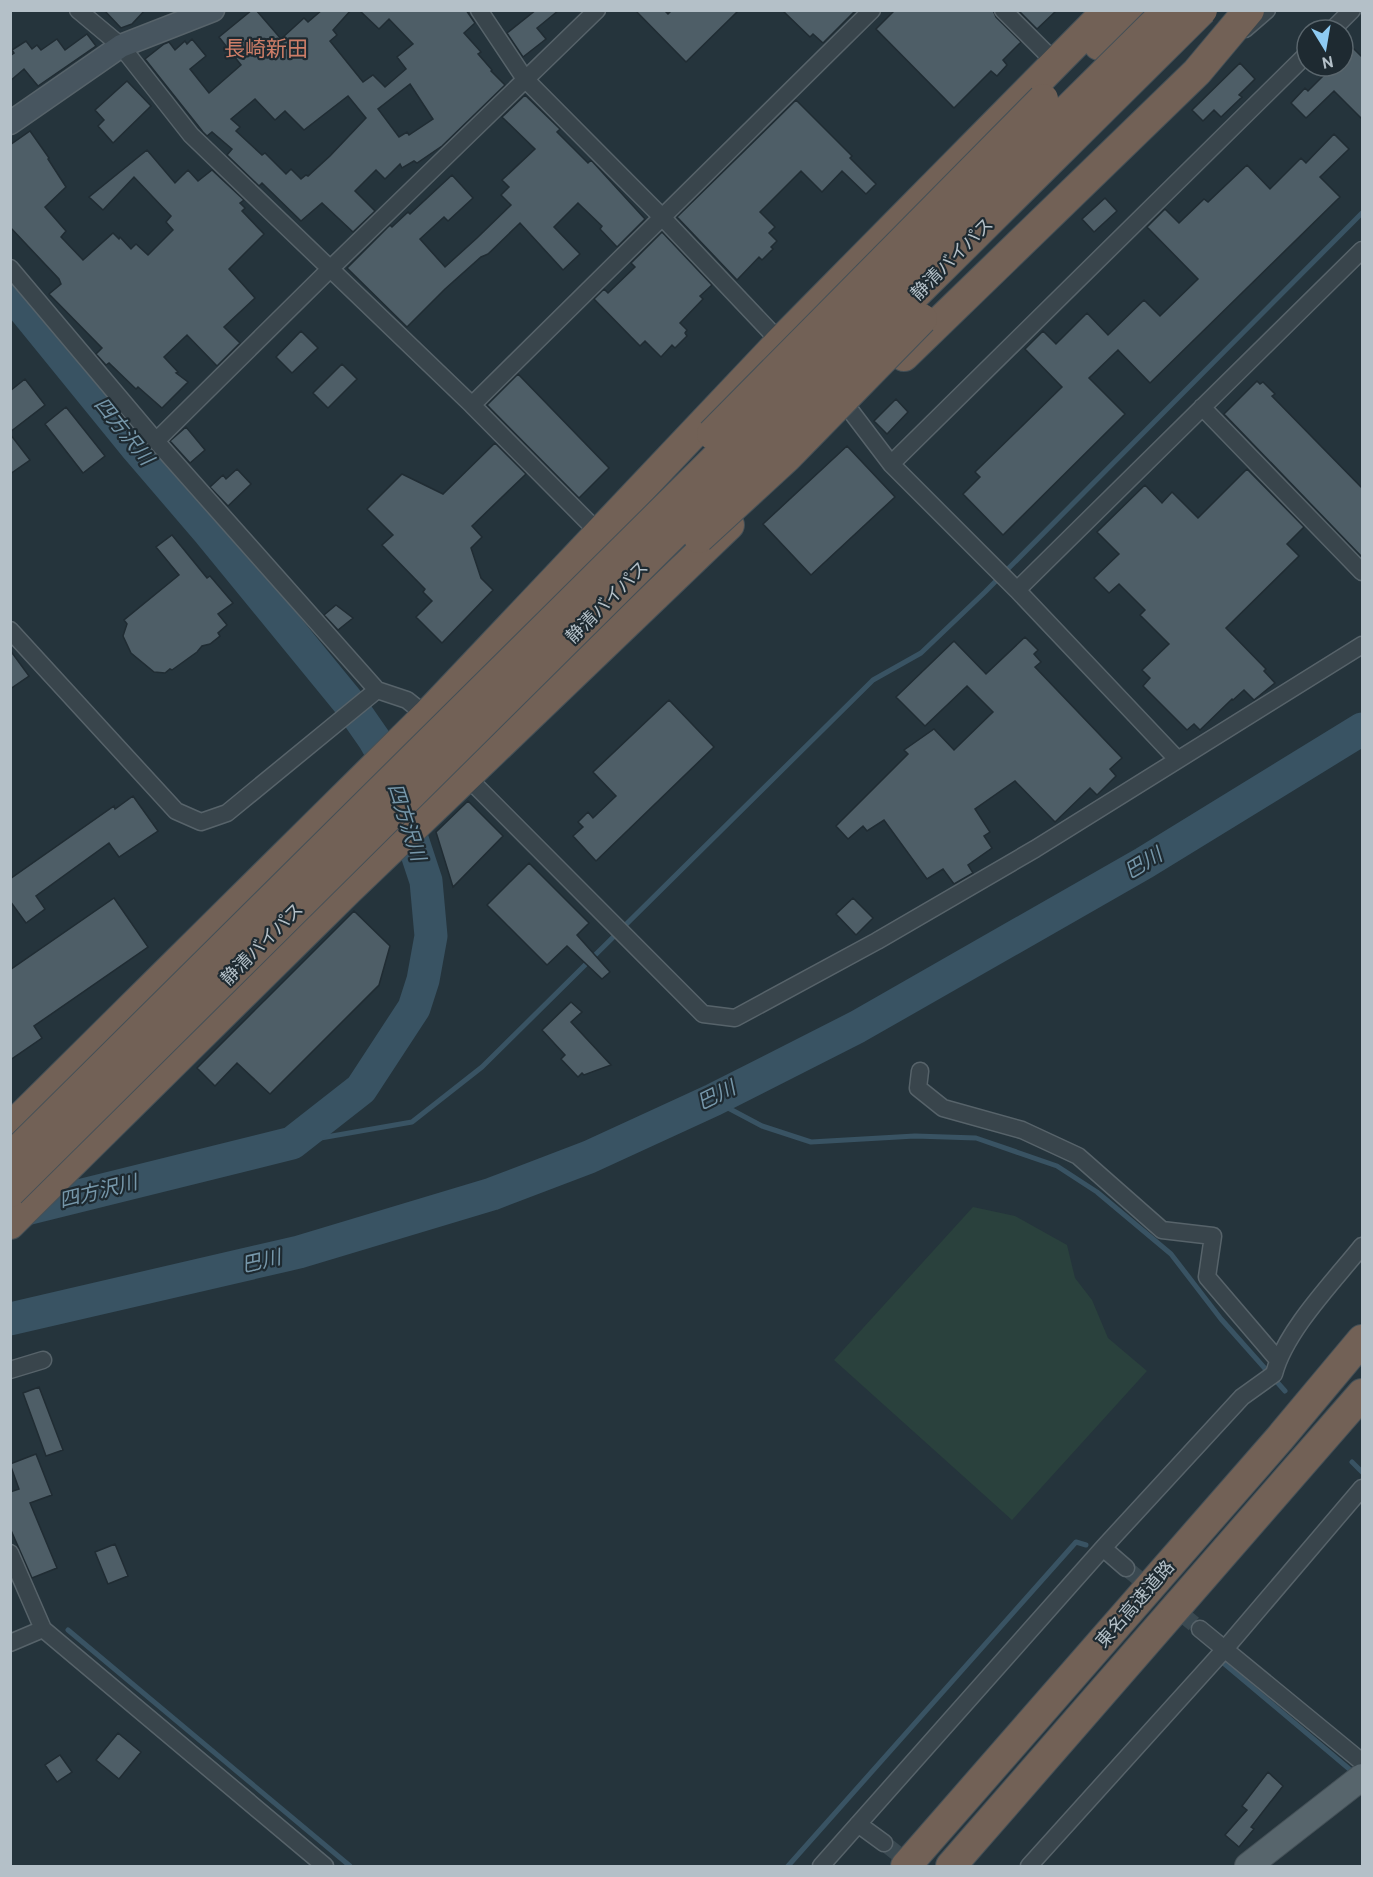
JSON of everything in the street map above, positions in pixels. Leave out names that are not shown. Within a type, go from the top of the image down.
[{"type":"highway","points":[[10,1128],[429,728],[508,640],[1042,99],[1135,10]]},
{"type":"highway","name":"静清バイパス","points":[[10,1158],[429,728],[1168,10]]},
{"type":"highway","name":"静清バイパス","points":[[10,1192],[470,760],[1202,10]]},
{"type":"highway","points":[[10,1224],[347,891],[570,657],[786,458],[922,319],[1113,132],[1228,10]]},
{"type":"highway","points":[[470,760],[850,410],[1197,72],[1250,10]]},
{"type":"highway","points":[[429,728],[600,534],[780,342],[1107,11]]},
{"type":"highway","name":"東名高速道路","points":[[906,1866],[1362,1341]]},
{"type":"highway","name":"東名高速道路","points":[[951,1866],[1362,1394]]},
{"type":"main road","points":[[1248,1866],[1362,1777]]},
{"type":"street","points":[[78,10],[121,46],[191,135],[472,405],[600,534]]},
{"type":"street","points":[[10,123],[121,46],[213,10]]},
{"type":"street","points":[[479,10],[525,79],[661,216],[780,342],[850,410],[891,464],[1017,590],[1176,759]]},
{"type":"street","points":[[156,441],[597,10]]},
{"type":"street","points":[[472,405],[872,10]]},
{"type":"street","points":[[1003,10],[1055,62]]},
{"type":"street","points":[[1212,55],[1267,10]]},
{"type":"street","points":[[891,464],[1295,66]]},
{"type":"street","points":[[1017,590],[1202,407],[1359,260]]},
{"type":"street","points":[[10,268],[373,694],[407,700],[429,728],[470,760],[703,1014],[735,1018],[878,941],[1026,855],[1176,759],[1362,645]]},
{"type":"street","points":[[1202,407],[1362,572]]},
{"type":"street","points":[[12,634],[176,811],[201,822],[227,813],[373,694]]},
{"type":"street","points":[[920,1071],[918,1088],[943,1108],[1022,1130],[1078,1156],[1162,1230],[1213,1236],[1207,1277],[1276,1367]]},
{"type":"street","points":[[821,1866],[1103,1548],[1242,1397],[1276,1367],[1314,1306],[1362,1246]]},
{"type":"street","points":[[10,1370],[44,1360]]},
{"type":"street","points":[[1029,1866],[1224,1650],[1362,1488]]},
{"type":"street","points":[[1103,1548],[1126,1568]]},
{"type":"street","points":[[10,1553],[43,1629],[325,1866]]},
{"type":"street","points":[[10,1643],[43,1629]]},
{"type":"street","points":[[1200,1629],[1362,1762]]},
{"type":"street","points":[[858,1824],[884,1844]]},
{"type":"green space","points":[[973,1207],[1015,1216],[1067,1245],[1075,1278],[1092,1300],[1108,1338],[1147,1371],[1012,1520],[834,1360]]},
{"type":"building","points":[[104,10],[145,10],[132,24],[121,28]]},
{"type":"building","points":[[252,10],[256,10],[281,39],[304,18],[308,22],[322,10],[351,10],[333,30],[337,35],[330,41],[363,82],[373,75],[385,87],[406,69],[397,57],[413,44],[389,19],[379,29],[359,10],[466,10],[475,23],[464,33],[481,52],[478,54],[491,71],[505,85],[442,146],[417,163],[414,161],[402,168],[400,164],[385,179],[376,170],[355,191],[375,211],[353,232],[322,203],[301,221],[262,183],[259,186],[227,155],[232,149],[212,132],[207,136],[203,132],[145,59],[164,44],[169,42],[175,50],[185,41],[187,44],[192,39],[206,56],[190,69],[209,93],[241,65],[219,37]],"holes":[[[410,84],[433,119],[409,135],[407,132],[399,137],[378,109]],[[348,96],[366,118],[330,156],[308,176],[301,179],[291,169],[286,174],[265,153],[262,155],[236,131],[240,127],[231,119],[255,99],[275,120],[285,111],[304,130]]]},
{"type":"building","points":[[536,10],[559,10],[537,28],[546,39],[523,57],[507,33]]},
{"type":"building","points":[[635,10],[664,10],[668,14],[672,10],[739,10],[686,62]]},
{"type":"building","points":[[782,10],[856,10],[823,43],[813,34],[810,37]]},
{"type":"building","points":[[895,10],[993,10],[996,17],[1021,42],[1003,60],[1007,65],[997,76],[991,71],[954,108],[876,29]]},
{"type":"building","points":[[1018,10],[1057,10],[1037,29]]},
{"type":"building","points":[[87,34],[96,46],[38,86],[24,69],[10,81],[10,56],[14,53],[12,50],[26,41],[32,49],[37,45],[41,50],[57,39],[65,50]]},
{"type":"building","points":[[1355,50],[1362,57],[1362,119],[1334,91],[1306,118],[1291,103],[1305,88],[1308,91],[1321,78],[1355,78]]},
{"type":"building","points":[[1240,63],[1255,79],[1239,95],[1242,97],[1221,117],[1214,110],[1203,121],[1192,110]]},
{"type":"building","points":[[127,81],[151,106],[113,143],[98,126],[104,120],[95,110]]},
{"type":"building","points":[[525,95],[560,129],[557,132],[588,163],[591,160],[645,219],[617,247],[600,229],[602,226],[578,203],[554,227],[580,254],[563,270],[520,223],[488,254],[481,257],[445,289],[407,327],[347,268],[390,225],[392,227],[408,212],[410,214],[452,175],[473,198],[448,221],[444,217],[420,239],[445,267],[511,205],[501,195],[509,187],[502,180],[535,149],[502,117]]},
{"type":"building","points":[[796,100],[852,156],[850,158],[876,184],[866,194],[842,171],[822,192],[801,171],[760,212],[775,227],[769,233],[777,241],[771,247],[773,249],[762,260],[759,257],[737,280],[677,217]]},
{"type":"building","points":[[30,131],[66,187],[45,207],[66,231],[61,237],[83,260],[113,233],[131,249],[136,244],[148,255],[173,230],[166,222],[171,216],[134,177],[103,210],[89,197],[147,150],[175,183],[188,170],[198,181],[212,170],[244,200],[240,203],[245,208],[242,211],[264,234],[229,269],[255,298],[224,327],[240,343],[217,366],[187,335],[164,357],[178,372],[176,373],[188,382],[162,408],[138,387],[136,389],[109,363],[106,365],[96,354],[102,348],[49,294],[61,284],[59,279],[10,227],[10,145]]},
{"type":"building","points":[[1334,134],[1349,149],[1320,177],[1340,197],[1150,383],[1118,350],[1089,378],[1125,414],[1003,535],[963,494],[980,477],[975,472],[1062,387],[1025,349],[1043,331],[1056,344],[1087,313],[1108,335],[1144,300],[1160,316],[1198,279],[1147,227],[1165,209],[1179,223],[1204,199],[1208,202],[1247,165],[1270,189],[1301,158],[1306,163]]},
{"type":"building","points":[[1105,198],[1117,211],[1094,232],[1082,219]]},
{"type":"building","points":[[662,232],[712,285],[700,296],[703,299],[680,323],[687,330],[685,333],[687,336],[675,348],[672,345],[661,357],[645,341],[640,346],[594,299],[604,289],[608,293],[635,267],[631,263]]},
{"type":"building","points":[[301,331],[318,348],[292,373],[276,357]]},
{"type":"building","points":[[342,364],[357,379],[328,408],[313,393]]},
{"type":"building","points":[[518,374],[609,468],[579,498],[487,405]]},
{"type":"building","points":[[25,379],[45,405],[10,432],[10,391]]},
{"type":"building","points":[[1257,381],[1260,384],[1263,382],[1275,394],[1272,396],[1362,488],[1362,557],[1224,414]]},
{"type":"building","points":[[896,399],[908,412],[887,434],[874,421]]},
{"type":"building","points":[[66,407],[105,456],[83,473],[45,424]]},
{"type":"building","points":[[186,427],[205,450],[190,463],[170,441]]},
{"type":"building","points":[[10,434],[30,460],[10,474]]},
{"type":"building","points":[[495,443],[526,474],[472,526],[482,537],[471,548],[481,578],[493,590],[442,643],[416,617],[432,601],[423,592],[425,589],[382,545],[393,535],[367,509],[402,474],[443,494]]},
{"type":"building","points":[[847,446],[895,497],[811,575],[763,524]]},
{"type":"building","points":[[237,469],[251,484],[228,506],[210,487],[223,475],[226,479]]},
{"type":"building","points":[[1247,469],[1304,527],[1287,544],[1299,556],[1226,628],[1266,669],[1264,671],[1275,683],[1254,700],[1244,690],[1200,730],[1194,724],[1187,730],[1143,686],[1150,678],[1142,670],[1169,644],[1140,615],[1145,610],[1119,584],[1109,593],[1094,578],[1119,554],[1097,532],[1145,485],[1162,503],[1172,492],[1198,518]]},
{"type":"building","points":[[172,535],[207,578],[210,576],[233,603],[218,614],[227,625],[218,633],[220,636],[210,644],[202,646],[172,670],[165,673],[154,672],[131,653],[123,636],[127,624],[124,620],[179,575],[156,547]]},
{"type":"building","points":[[336,605],[353,618],[338,630],[324,615]]},
{"type":"building","points":[[1025,637],[1038,650],[1034,654],[1041,662],[1035,667],[1122,758],[1110,769],[1116,776],[1097,795],[1090,788],[1055,822],[1015,781],[975,809],[990,832],[984,836],[992,848],[968,865],[973,873],[954,884],[943,869],[927,879],[884,820],[867,831],[863,826],[848,839],[836,826],[908,754],[904,750],[934,729],[954,750],[993,712],[967,686],[925,726],[896,697],[954,641],[986,674]]},
{"type":"building","points":[[10,650],[29,676],[10,689]]},
{"type":"building","points":[[669,700],[714,747],[596,861],[573,836],[583,827],[578,822],[588,812],[593,818],[616,796],[593,772]]},
{"type":"building","points":[[133,796],[158,831],[119,857],[109,843],[36,896],[45,909],[26,923],[10,901],[10,879],[114,806],[115,809]]},
{"type":"building","points":[[468,801],[503,836],[453,887],[436,832]]},
{"type":"building","points":[[529,863],[589,923],[577,935],[610,972],[602,979],[567,946],[547,965],[487,905]]},
{"type":"building","points":[[114,898],[148,947],[34,1026],[42,1038],[10,1060],[10,970]]},
{"type":"building","points":[[853,898],[873,918],[856,935],[836,914]]},
{"type":"building","points":[[354,911],[390,946],[379,985],[270,1094],[237,1063],[215,1086],[197,1068]]},
{"type":"building","points":[[571,1002],[582,1012],[571,1022],[611,1065],[584,1075],[582,1073],[578,1077],[561,1059],[565,1055],[542,1030]]},
{"type":"building","points":[[39,1387],[63,1450],[46,1456],[23,1393]]},
{"type":"building","points":[[36,1454],[52,1495],[30,1503],[57,1568],[32,1578],[10,1528],[10,1492],[19,1489],[10,1464]]},
{"type":"building","points":[[115,1544],[128,1576],[108,1584],[95,1552]]},
{"type":"building","points":[[118,1733],[141,1752],[119,1779],[96,1760]]},
{"type":"building","points":[[60,1755],[72,1772],[57,1782],[45,1765]]},
{"type":"building","points":[[1268,1772],[1283,1786],[1251,1827],[1254,1829],[1239,1847],[1225,1835],[1247,1810],[1242,1806]]},
{"type":"waterway","points":[[292,1143],[412,1122],[482,1067],[873,680],[921,653],[985,592],[1362,213]]},
{"type":"waterway","name":"四方沢川","points":[[10,292],[349,703],[374,739],[386,760],[426,881],[431,936],[423,980],[414,1008],[361,1089],[292,1143],[10,1213]]},
{"type":"waterway","name":"巴川","points":[[10,1319],[299,1252],[492,1194],[589,1157],[713,1100],[857,1027],[1144,863],[1362,729]]},
{"type":"waterway","points":[[713,1100],[762,1126],[811,1142],[915,1136],[976,1138],[1057,1166],[1097,1192],[1171,1254],[1221,1319],[1285,1391]]},
{"type":"waterway","points":[[1352,1462],[1362,1472]]},
{"type":"waterway","points":[[788,1866],[1076,1542],[1086,1545]]},
{"type":"waterway","points":[[68,1630],[350,1866]]},
{"type":"waterway","points":[[1221,1661],[1354,1773]]},
{"type":"tunnel","points":[[1126,1568],[1200,1629]]},
{"type":"tunnel","points":[[884,1843],[913,1866]]},
{"type":"district","name":"長崎新田","points":[[266,49]]}]
